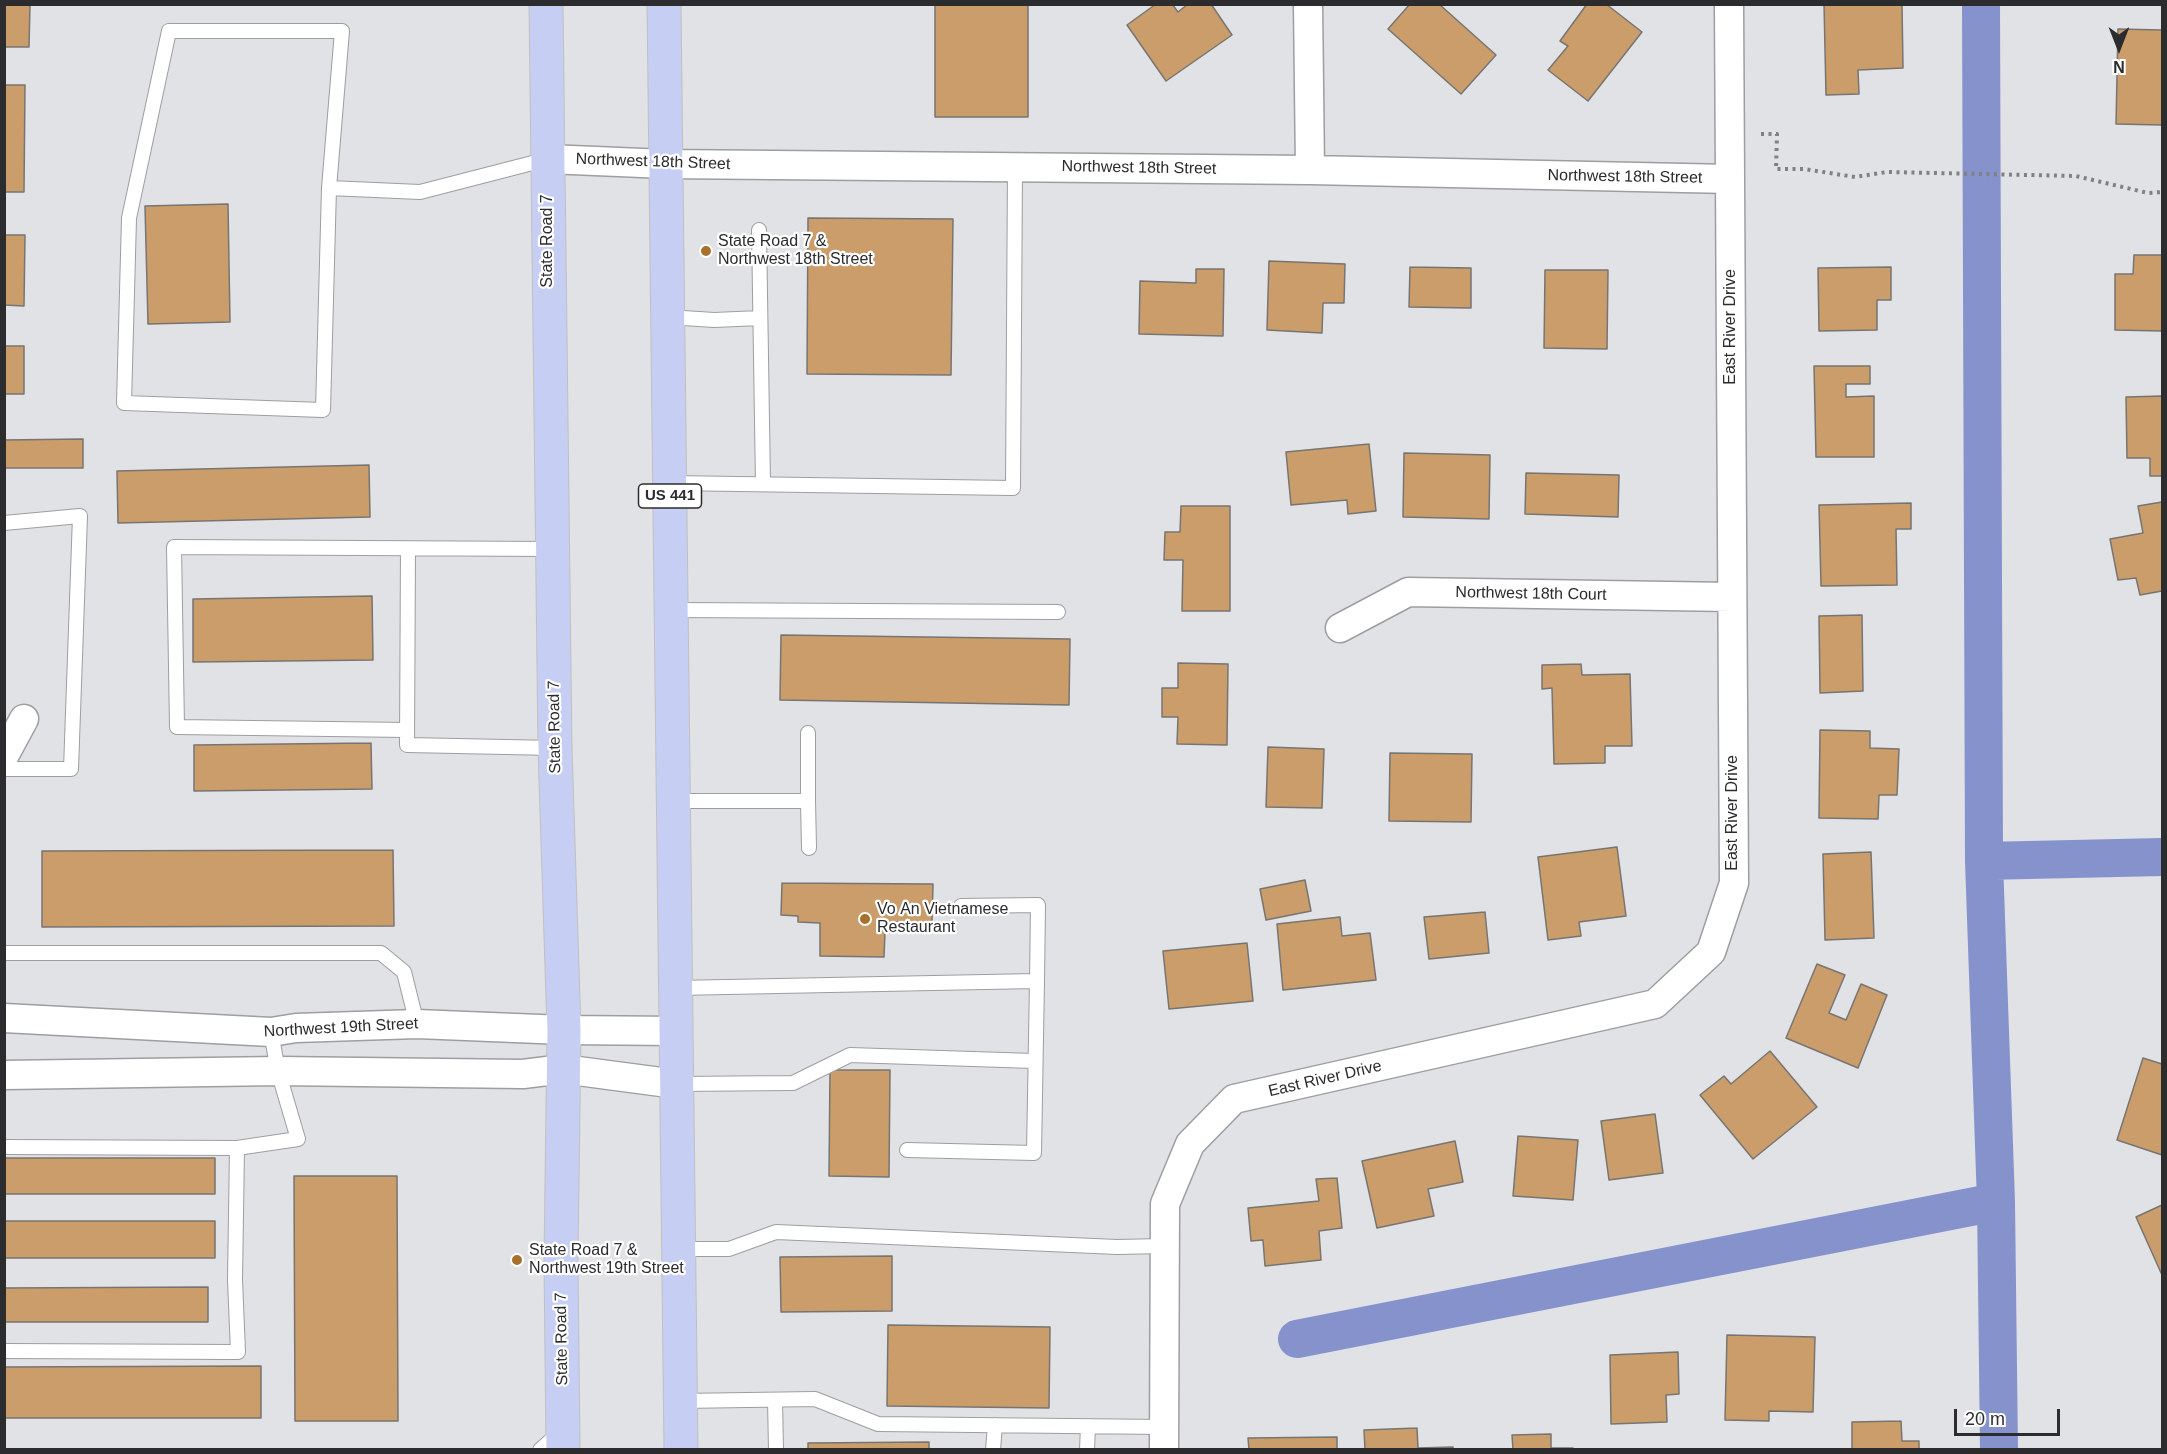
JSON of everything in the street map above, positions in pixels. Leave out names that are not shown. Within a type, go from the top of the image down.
[{"type":"main road","name":"State Road 7","points":[[546,4],[555,748],[564,1029],[555,1443]]},
{"type":"main road","name":"US 441","points":[[664,4],[681,1449]]},
{"type":"street","points":[[1308,4],[1310,170]]},
{"type":"street","name":"East River Drive","points":[[1164,1438],[1165,1204],[1190,1144],[1234,1099],[1655,1004],[1711,952],[1734,883],[1729,4]]},
{"type":"street","name":"Northwest 18th Street","points":[[548,159],[666,164],[1310,170],[1730,179]]},
{"type":"street","name":"Northwest 18th Court","points":[[1340,628],[1408,592],[1731,597]]},
{"type":"street","points":[[4,756],[24,719]]},
{"type":"street","name":"Northwest 19th Street","points":[[4,1018],[271,1032],[296,1028],[417,1024],[677,1031]]},
{"type":"street","points":[[4,1075],[278,1071],[523,1074],[563,1069],[676,1084]]},
{"type":"lane","points":[[169,31],[342,31],[329,188],[322,410],[124,403],[129,218],[169,31]]},
{"type":"lane","points":[[329,188],[420,192],[548,159]]},
{"type":"lane","points":[[670,483],[1013,488],[1015,167]]},
{"type":"lane","points":[[759,230],[763,484]]},
{"type":"lane","points":[[668,317],[714,320],[760,318]]},
{"type":"lane","points":[[4,523],[80,516],[71,769],[4,769]]},
{"type":"lane","points":[[407,730],[177,727],[174,547],[552,549]]},
{"type":"lane","points":[[408,549],[407,745],[555,748]]},
{"type":"lane","points":[[671,610],[1058,612]]},
{"type":"lane","points":[[808,733],[809,848]]},
{"type":"lane","points":[[673,801],[808,801]]},
{"type":"lane","points":[[907,1150],[1034,1153],[1038,905],[961,906]]},
{"type":"lane","points":[[4,953],[381,953],[404,972],[417,1024]]},
{"type":"lane","points":[[675,988],[1037,981]]},
{"type":"lane","points":[[4,1147],[237,1148],[298,1139],[278,1071],[271,1032]]},
{"type":"lane","points":[[676,1084],[794,1083],[850,1055],[1034,1061]]},
{"type":"lane","points":[[4,1351],[238,1352],[235,1269],[237,1148]]},
{"type":"lane","points":[[678,1249],[729,1249],[776,1233],[1118,1247],[1164,1246]]},
{"type":"lane","points":[[775,1400],[776,1449]]},
{"type":"lane","points":[[680,1401],[815,1400],[878,1424],[1088,1426],[1164,1438]]},
{"type":"lane","points":[[993,1449],[994,1425]]},
{"type":"lane","points":[[1088,1426],[1088,1449]]},
{"type":"path","points":[[1730,136],[1777,134],[1776,169],[1804,169],[1855,177],[1887,172],[2076,176],[2148,193],[2163,192]]},
{"type":"building","points":[[4,4],[30,4],[29,47],[4,47]]},
{"type":"building","points":[[935,4],[1028,4],[1028,117],[935,117]]},
{"type":"building","points":[[1156,4],[1172,4],[1178,12],[1188,4],[1211,4],[1232,35],[1166,81],[1127,25]]},
{"type":"building","points":[[1410,4],[1439,4],[1496,55],[1461,94],[1388,29]]},
{"type":"building","points":[[1587,4],[1606,4],[1642,32],[1588,101],[1548,70],[1568,46],[1560,41]]},
{"type":"building","points":[[1824,4],[1902,4],[1903,68],[1858,70],[1859,94],[1826,95]]},
{"type":"building","points":[[2118,29],[2162,30],[2162,125],[2116,124]]},
{"type":"building","points":[[4,85],[25,85],[24,192],[4,192]]},
{"type":"building","points":[[228,204],[230,322],[148,324],[145,206]]},
{"type":"building","points":[[808,218],[953,219],[951,375],[807,374]]},
{"type":"building","points":[[4,235],[25,235],[24,306],[4,305]]},
{"type":"building","points":[[2134,255],[2162,255],[2162,331],[2115,330],[2115,274],[2133,274]]},
{"type":"building","points":[[1269,261],[1345,264],[1344,303],[1323,303],[1322,333],[1267,330]]},
{"type":"building","points":[[1410,267],[1471,268],[1471,308],[1409,307]]},
{"type":"building","points":[[1891,267],[1891,300],[1877,300],[1877,330],[1819,331],[1818,268]]},
{"type":"building","points":[[1196,269],[1224,269],[1223,336],[1139,334],[1140,281],[1196,283]]},
{"type":"building","points":[[1545,270],[1608,270],[1607,349],[1544,348]]},
{"type":"building","points":[[4,346],[24,346],[24,394],[4,394]]},
{"type":"building","points":[[1814,366],[1870,366],[1870,384],[1846,384],[1846,397],[1874,396],[1874,457],[1816,457]]},
{"type":"building","points":[[2162,396],[2162,476],[2150,476],[2150,458],[2127,458],[2126,397]]},
{"type":"building","points":[[83,439],[83,468],[4,468],[4,440]]},
{"type":"building","points":[[1369,444],[1376,511],[1348,514],[1347,500],[1291,505],[1286,452]]},
{"type":"building","points":[[1404,453],[1490,455],[1489,519],[1403,517]]},
{"type":"building","points":[[369,465],[370,517],[118,523],[117,471]]},
{"type":"building","points":[[1526,473],[1619,475],[1618,517],[1525,514]]},
{"type":"building","points":[[2162,502],[2162,591],[2140,595],[2136,578],[2118,580],[2110,539],[2143,533],[2138,506]]},
{"type":"building","points":[[1911,503],[1911,529],[1896,529],[1897,585],[1821,586],[1819,505]]},
{"type":"building","points":[[1181,506],[1230,506],[1230,611],[1182,611],[1183,560],[1164,560],[1165,532],[1180,532]]},
{"type":"building","points":[[372,596],[373,660],[193,662],[193,599]]},
{"type":"building","points":[[1862,615],[1863,691],[1820,693],[1819,616]]},
{"type":"building","points":[[781,635],[1070,639],[1069,705],[780,700]]},
{"type":"building","points":[[1178,663],[1228,664],[1227,745],[1177,744],[1178,717],[1162,717],[1162,688],[1178,688]]},
{"type":"building","points":[[1581,664],[1582,675],[1630,674],[1632,746],[1605,746],[1605,763],[1554,764],[1552,688],[1542,689],[1542,665]]},
{"type":"building","points":[[1820,730],[1870,731],[1870,748],[1899,749],[1897,795],[1879,795],[1878,819],[1819,818]]},
{"type":"building","points":[[371,743],[372,789],[194,791],[194,745]]},
{"type":"building","points":[[1268,747],[1324,749],[1322,808],[1266,807]]},
{"type":"building","points":[[1390,753],[1472,754],[1471,822],[1389,821]]},
{"type":"building","points":[[1617,847],[1626,916],[1579,922],[1581,936],[1548,940],[1538,857]]},
{"type":"building","points":[[393,850],[394,926],[42,927],[42,851]]},
{"type":"building","points":[[1871,852],[1874,938],[1825,940],[1823,854]]},
{"type":"building","points":[[1305,880],[1311,911],[1266,920],[1260,889]]},
{"type":"building","name":"Vo An Vietnamese Restaurant","points":[[782,883],[933,884],[932,922],[890,922],[890,933],[885,932],[884,957],[820,956],[820,923],[798,922],[798,916],[781,915]]},
{"type":"building","points":[[1485,912],[1489,953],[1429,959],[1424,917]]},
{"type":"building","points":[[1340,917],[1342,936],[1370,933],[1376,980],[1283,990],[1277,924]]},
{"type":"building","points":[[1247,943],[1253,1001],[1169,1009],[1163,951]]},
{"type":"building","points":[[1817,964],[1845,975],[1829,1013],[1846,1020],[1861,984],[1887,995],[1858,1068],[1786,1038]]},
{"type":"building","points":[[1770,1051],[1817,1107],[1753,1159],[1700,1095],[1724,1076],[1731,1084]]},
{"type":"building","points":[[2143,1058],[2162,1064],[2162,1155],[2117,1140]]},
{"type":"building","points":[[830,1070],[890,1070],[889,1177],[829,1176]]},
{"type":"building","points":[[1655,1114],[1663,1173],[1609,1180],[1601,1121]]},
{"type":"building","points":[[1518,1136],[1578,1140],[1573,1200],[1513,1196]]},
{"type":"building","points":[[1455,1141],[1463,1182],[1428,1189],[1434,1216],[1377,1228],[1362,1161]]},
{"type":"building","points":[[4,1158],[215,1158],[215,1194],[4,1194]]},
{"type":"building","points":[[294,1176],[397,1176],[398,1421],[295,1421]]},
{"type":"building","points":[[1337,1178],[1342,1228],[1319,1231],[1321,1260],[1265,1266],[1263,1240],[1251,1241],[1248,1208],[1319,1201],[1316,1179]]},
{"type":"building","points":[[2162,1205],[2162,1275],[2136,1217]]},
{"type":"building","points":[[4,1221],[215,1221],[215,1258],[4,1258]]},
{"type":"building","points":[[892,1256],[892,1311],[781,1312],[780,1257]]},
{"type":"building","points":[[208,1287],[208,1322],[4,1322],[4,1288]]},
{"type":"building","points":[[888,1325],[1050,1327],[1049,1408],[887,1406]]},
{"type":"building","points":[[1727,1335],[1815,1337],[1813,1412],[1769,1411],[1769,1421],[1725,1420]]},
{"type":"building","points":[[1678,1352],[1679,1394],[1666,1395],[1667,1422],[1611,1424],[1610,1355]]},
{"type":"building","points":[[261,1366],[261,1418],[4,1418],[4,1367]]},
{"type":"building","points":[[1901,1421],[1902,1441],[1919,1441],[1919,1450],[1852,1450],[1852,1422]]},
{"type":"building","points":[[1417,1428],[1418,1448],[1453,1447],[1453,1450],[1365,1450],[1364,1430]]},
{"type":"building","points":[[1551,1434],[1551,1448],[1573,1448],[1573,1450],[1513,1450],[1512,1435]]},
{"type":"building","points":[[1337,1437],[1337,1450],[1249,1450],[1248,1438]]},
{"type":"building","points":[[929,1442],[929,1450],[808,1450],[808,1443]]},
{"type":"waterway","points":[[1981,4],[1984,861],[1996,1202],[1999,1450]]},
{"type":"waterway","points":[[1984,861],[2162,857]]},
{"type":"waterway","points":[[1297,1339],[1996,1202]]},
{"type":"place","name":"State Road 7 & Northwest 18th Street","points":[[706,251]]},
{"type":"place","name":"Vo An Vietnamese Restaurant","points":[[865,919]]},
{"type":"place","name":"State Road 7 & Northwest 19th Street","points":[[517,1260]]}]
